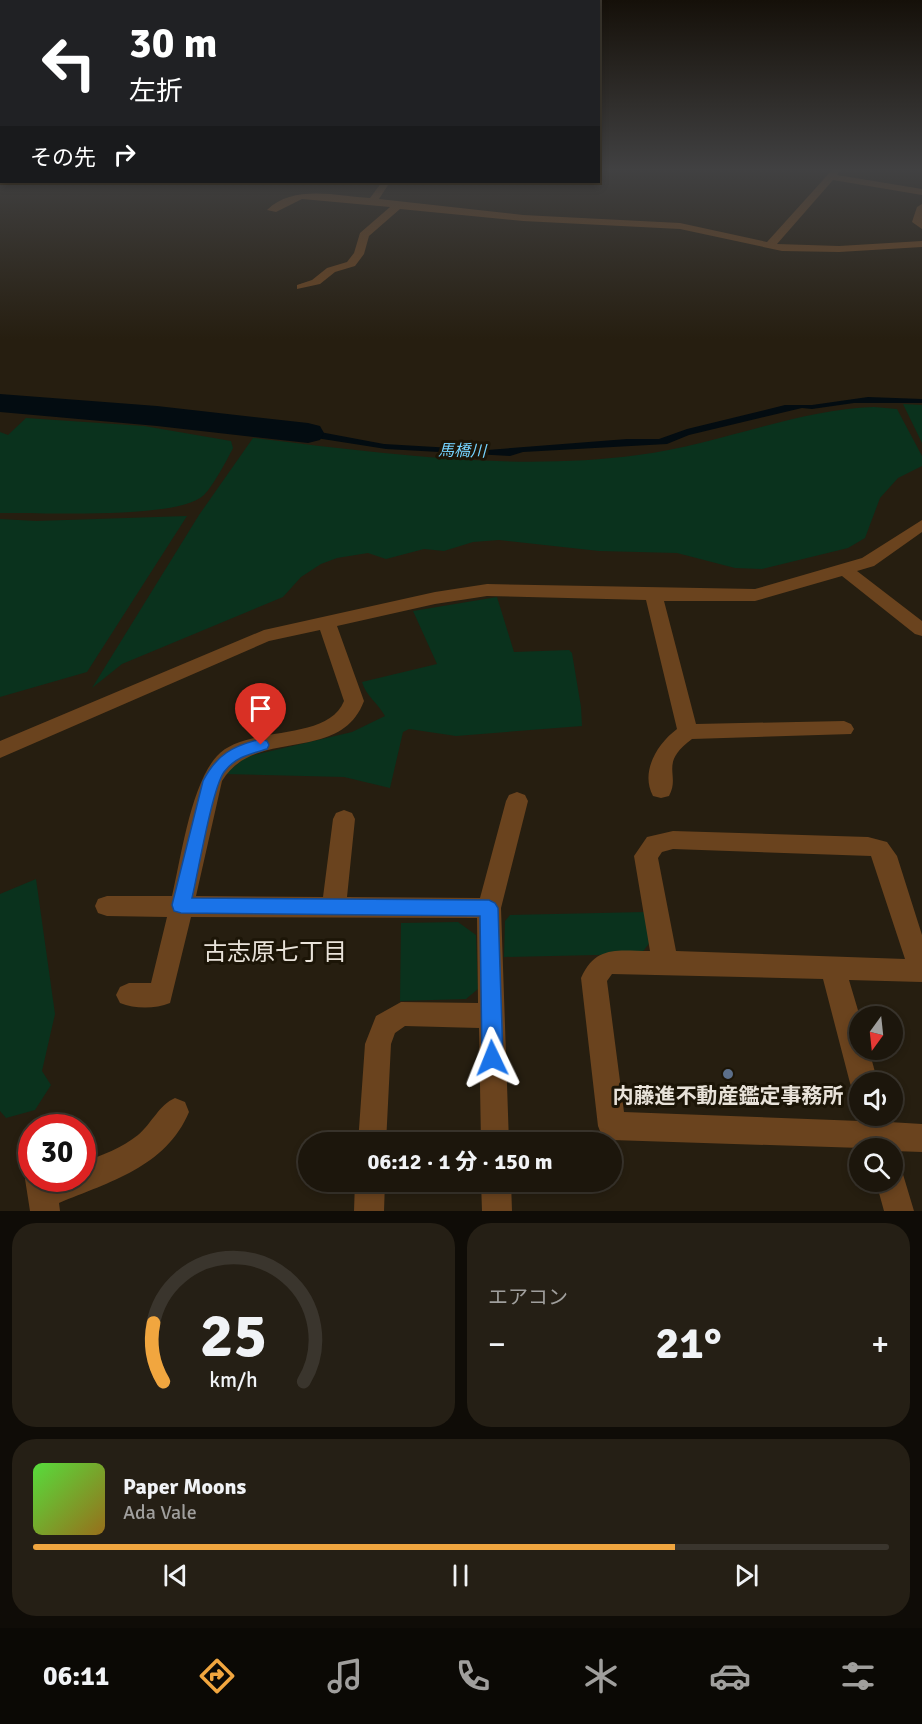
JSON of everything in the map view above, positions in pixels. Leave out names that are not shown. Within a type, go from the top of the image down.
[{"type":"street","points":[[301,286],[316,282],[332,270],[351,264],[359,254],[364,235],[374,227]]},
{"type":"street","points":[[682,227],[769,246],[839,249],[922,244]]},
{"type":"street","points":[[769,246],[786,227]]},
{"type":"street","points":[[0,750],[264,636],[435,598],[487,590],[654,595],[755,594],[846,571],[868,562],[922,525]]},
{"type":"street","points":[[846,571],[922,630]]},
{"type":"street","points":[[654,595],[688,732]]},
{"type":"street","points":[[129,995],[161,995],[211,781],[217,769],[240,750],[327,728],[349,716],[354,709],[354,701],[327,622]]},
{"type":"street","points":[[661,790],[658,770],[664,753],[688,732],[844,729]]},
{"type":"street","points":[[495,1132],[489,908],[517,801]]},
{"type":"street","points":[[334,906],[344,819]]},
{"type":"street","points":[[665,962],[646,856],[655,844],[673,840],[856,846],[879,849],[885,856],[921,971],[665,962],[606,963],[594,978],[612,1126],[878,1134],[922,1138]]},
{"type":"street","points":[[107,906],[489,908]]},
{"type":"street","points":[[833,968],[861,1072]]},
{"type":"street","points":[[373,1132],[378,1044],[385,1025],[400,1014],[491,1016]]},
{"type":"street","points":[[96,1173],[135,1157],[153,1143],[175,1112]]},
{"type":"street","points":[[369,1211],[370,1192]]},
{"type":"street","points":[[496,1192],[497,1211]]},
{"type":"street","points":[[894,1192],[899,1211]]},
{"type":"green space","points":[[903,404],[922,405],[922,443]]},
{"type":"green space","points":[[874,407],[897,409],[922,456],[922,466],[898,478],[880,498],[865,538],[848,548],[762,569],[735,568],[677,553],[599,551],[499,540],[473,542],[444,551],[424,549],[386,559],[368,553],[337,558],[321,564],[301,577],[283,597],[122,664],[92,688],[199,515],[253,438],[445,458],[542,462],[590,460],[668,450],[815,414]]},
{"type":"green space","points":[[26,418],[144,426],[231,441],[233,448],[208,491],[189,503],[167,508],[107,513],[0,513],[0,432],[8,435]]},
{"type":"green space","points":[[187,516],[87,672],[0,697],[0,519],[36,521]]},
{"type":"green space","points":[[497,597],[514,652],[569,650],[572,653],[582,726],[456,736],[409,729],[403,732],[390,788],[344,777],[225,774],[246,757],[352,732],[385,716],[362,682],[437,664],[413,611]]},
{"type":"green space","points":[[36,879],[55,1014],[42,1071],[51,1085],[35,1110],[6,1118],[0,1111],[0,894]]},
{"type":"green space","points":[[645,912],[651,941],[641,954],[504,957],[505,921],[510,915]]},
{"type":"green space","points":[[458,922],[476,935],[478,989],[466,999],[400,1001],[401,923]]},
{"type":"water","points":[[868,397],[922,399],[922,403],[854,403],[812,409],[802,408],[689,435],[667,444],[523,452],[510,456],[386,449],[253,428],[254,425],[320,432],[384,444],[487,450],[627,439],[659,439],[687,429],[785,405],[812,405]]},
{"type":"waterway","name":"馬橋川","points":[[0,403],[157,416],[308,433]]},
{"type":"place","name":"内藤進不動産鑑定事務所","points":[[728,1074]]},
{"type":"district","name":"古志原七丁目","points":[[275,952]]},
{"type":"route","points":[[261,745],[240,750],[228,758],[217,769],[211,781],[181,905],[489,908],[492,1058]]}]
